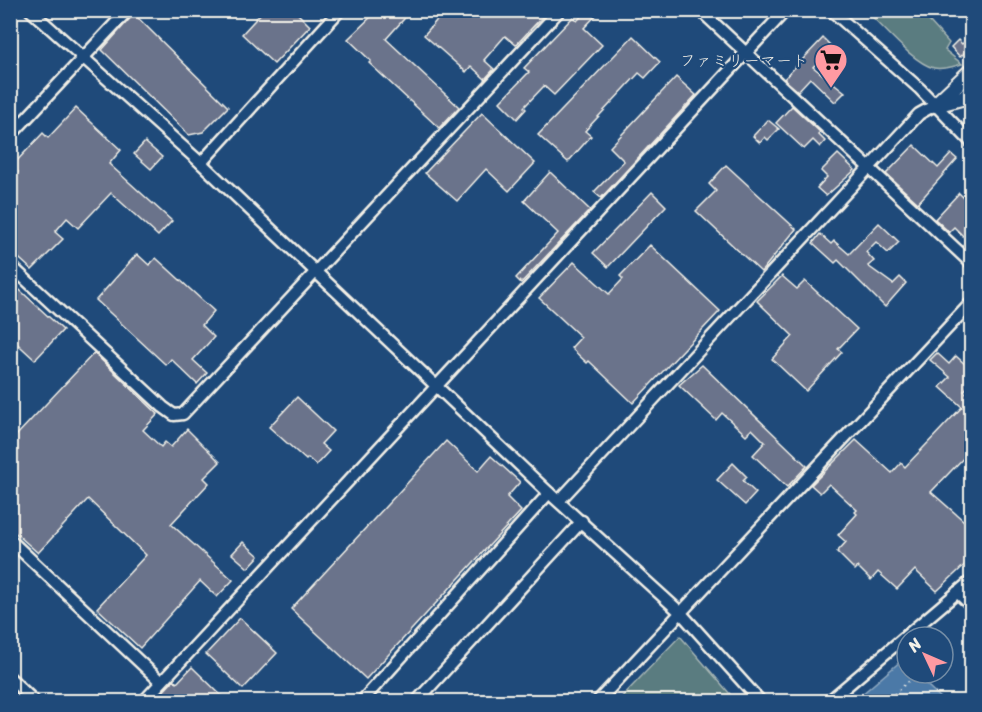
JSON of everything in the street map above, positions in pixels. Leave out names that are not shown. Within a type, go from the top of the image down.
[{"type":"main road","points":[[935,105],[972,70]]},
{"type":"main road","points":[[935,105],[964,97],[972,90]]},
{"type":"street","points":[[30,10],[201,163],[438,385],[549,493],[680,612],[761,702]]},
{"type":"street","points":[[10,136],[128,10]]},
{"type":"street","points":[[201,163],[340,10]]},
{"type":"street","points":[[10,264],[163,407],[174,414],[183,414],[194,405],[560,10]]},
{"type":"street","points":[[143,702],[786,10]]},
{"type":"street","points":[[831,10],[935,105],[972,143]]},
{"type":"street","points":[[705,12],[745,53],[972,264]]},
{"type":"street","points":[[559,501],[919,114],[935,105]]},
{"type":"street","points":[[597,702],[972,302]]},
{"type":"street","points":[[361,702],[549,493]]},
{"type":"street","points":[[416,702],[582,521]]},
{"type":"street","points":[[10,540],[161,682]]},
{"type":"street","points":[[828,702],[972,580]]},
{"type":"street","points":[[957,592],[972,606]]},
{"type":"street","points":[[10,678],[35,702]]},
{"type":"path","points":[[885,702],[904,685]]},
{"type":"green space","points":[[866,11],[920,11],[949,43],[945,50],[962,64],[941,68],[926,65],[908,52]]},
{"type":"green space","points":[[680,636],[736,701],[618,701]]},
{"type":"water","points":[[895,666],[895,685],[927,685],[944,701],[854,701]]},
{"type":"building","points":[[264,10],[294,10],[310,26],[274,64],[242,34]]},
{"type":"building","points":[[378,10],[412,10],[386,39],[459,107],[439,128],[369,63],[371,61],[348,39]]},
{"type":"building","points":[[438,10],[539,10],[544,15],[516,45],[505,36],[484,60],[494,69],[485,79],[471,66],[466,72],[424,35],[442,14]]},
{"type":"building","points":[[587,10],[601,10],[584,28],[602,45],[554,95],[544,86],[524,107],[526,109],[517,119],[500,102],[529,72],[524,68],[573,17],[577,21]]},
{"type":"building","points":[[134,14],[228,107],[203,132],[189,135],[102,50]]},
{"type":"building","points":[[972,35],[972,46],[960,57],[951,47],[958,40],[962,44]]},
{"type":"building","points":[[633,36],[660,62],[645,78],[639,73],[585,131],[591,136],[568,162],[538,135]]},
{"type":"building","points":[[823,38],[832,47],[813,67],[845,92],[835,102],[810,78],[798,91],[784,79]]},
{"type":"building","points":[[676,77],[696,95],[601,198],[594,192],[624,161],[610,147]]},
{"type":"building","points":[[792,106],[820,132],[818,134],[825,141],[820,147],[813,140],[804,149],[776,123]]},
{"type":"building","points":[[76,108],[121,150],[109,164],[172,221],[158,236],[111,193],[78,228],[67,218],[55,232],[63,239],[32,270],[10,250],[10,180],[18,172],[12,166],[43,133],[48,138]]},
{"type":"building","points":[[482,113],[535,163],[509,191],[486,169],[457,201],[425,173]]},
{"type":"building","points":[[768,120],[779,129],[768,140],[765,137],[760,143],[753,136]]},
{"type":"building","points":[[145,142],[162,157],[151,169],[134,154]]},
{"type":"building","points":[[914,145],[938,168],[951,154],[957,159],[918,203],[886,174]]},
{"type":"building","points":[[838,154],[855,170],[826,196],[817,188],[827,177],[821,171]]},
{"type":"building","points":[[726,165],[796,229],[761,272],[696,211],[716,191],[709,184]]},
{"type":"building","points":[[550,172],[590,210],[521,283],[516,278],[558,233],[524,201]]},
{"type":"building","points":[[652,192],[666,206],[608,267],[593,253]]},
{"type":"building","points":[[972,192],[972,245],[954,227],[949,232],[935,219],[959,193],[965,199]]},
{"type":"building","points":[[879,223],[899,242],[888,253],[876,242],[866,252],[874,261],[868,266],[893,284],[900,277],[906,283],[885,307],[838,260],[835,263],[813,243],[820,234],[831,244],[834,241],[849,254]]},
{"type":"building","points":[[650,245],[720,311],[633,403],[589,361],[587,363],[571,348],[581,337],[539,298],[574,262],[609,294],[623,279],[620,276]]},
{"type":"building","points":[[137,254],[149,265],[156,258],[214,311],[202,325],[214,337],[193,360],[207,373],[197,384],[171,359],[166,365],[96,300]]},
{"type":"building","points":[[782,276],[797,289],[805,281],[857,329],[838,349],[842,352],[806,391],[772,359],[793,336],[757,301]]},
{"type":"building","points":[[10,281],[63,330],[35,360],[10,337]]},
{"type":"building","points":[[94,353],[158,414],[143,430],[161,447],[165,442],[171,447],[187,429],[220,462],[204,478],[209,483],[171,524],[233,580],[217,597],[200,581],[140,648],[97,608],[146,555],[88,499],[38,553],[10,528],[10,434],[14,438]]},
{"type":"building","points":[[937,353],[949,364],[956,356],[966,365],[972,360],[971,382],[964,391],[972,398],[972,449],[931,492],[972,528],[972,558],[937,591],[915,570],[897,589],[878,572],[871,580],[858,567],[855,570],[837,552],[846,542],[838,535],[857,514],[855,512],[857,510],[829,484],[820,493],[811,485],[856,440],[892,473],[901,463],[905,467],[962,407],[940,387],[950,377],[930,360]]},
{"type":"building","points":[[702,365],[807,466],[787,487],[753,455],[765,442],[752,429],[746,435],[722,413],[716,420],[679,385]]},
{"type":"building","points":[[297,397],[333,431],[321,444],[329,451],[316,465],[308,458],[306,460],[269,427]]},
{"type":"building","points":[[446,441],[478,471],[491,456],[520,482],[507,497],[521,511],[366,679],[291,609]]},
{"type":"building","points":[[733,463],[747,477],[743,481],[756,493],[745,505],[717,480]]},
{"type":"building","points":[[243,542],[259,556],[248,568],[232,554]]},
{"type":"building","points":[[240,618],[277,653],[243,689],[206,654]]},
{"type":"building","points":[[192,667],[228,702],[165,702],[159,696],[174,680],[177,683]]},
{"type":"place","name":"ファミリーマート","points":[[831,89]]}]
